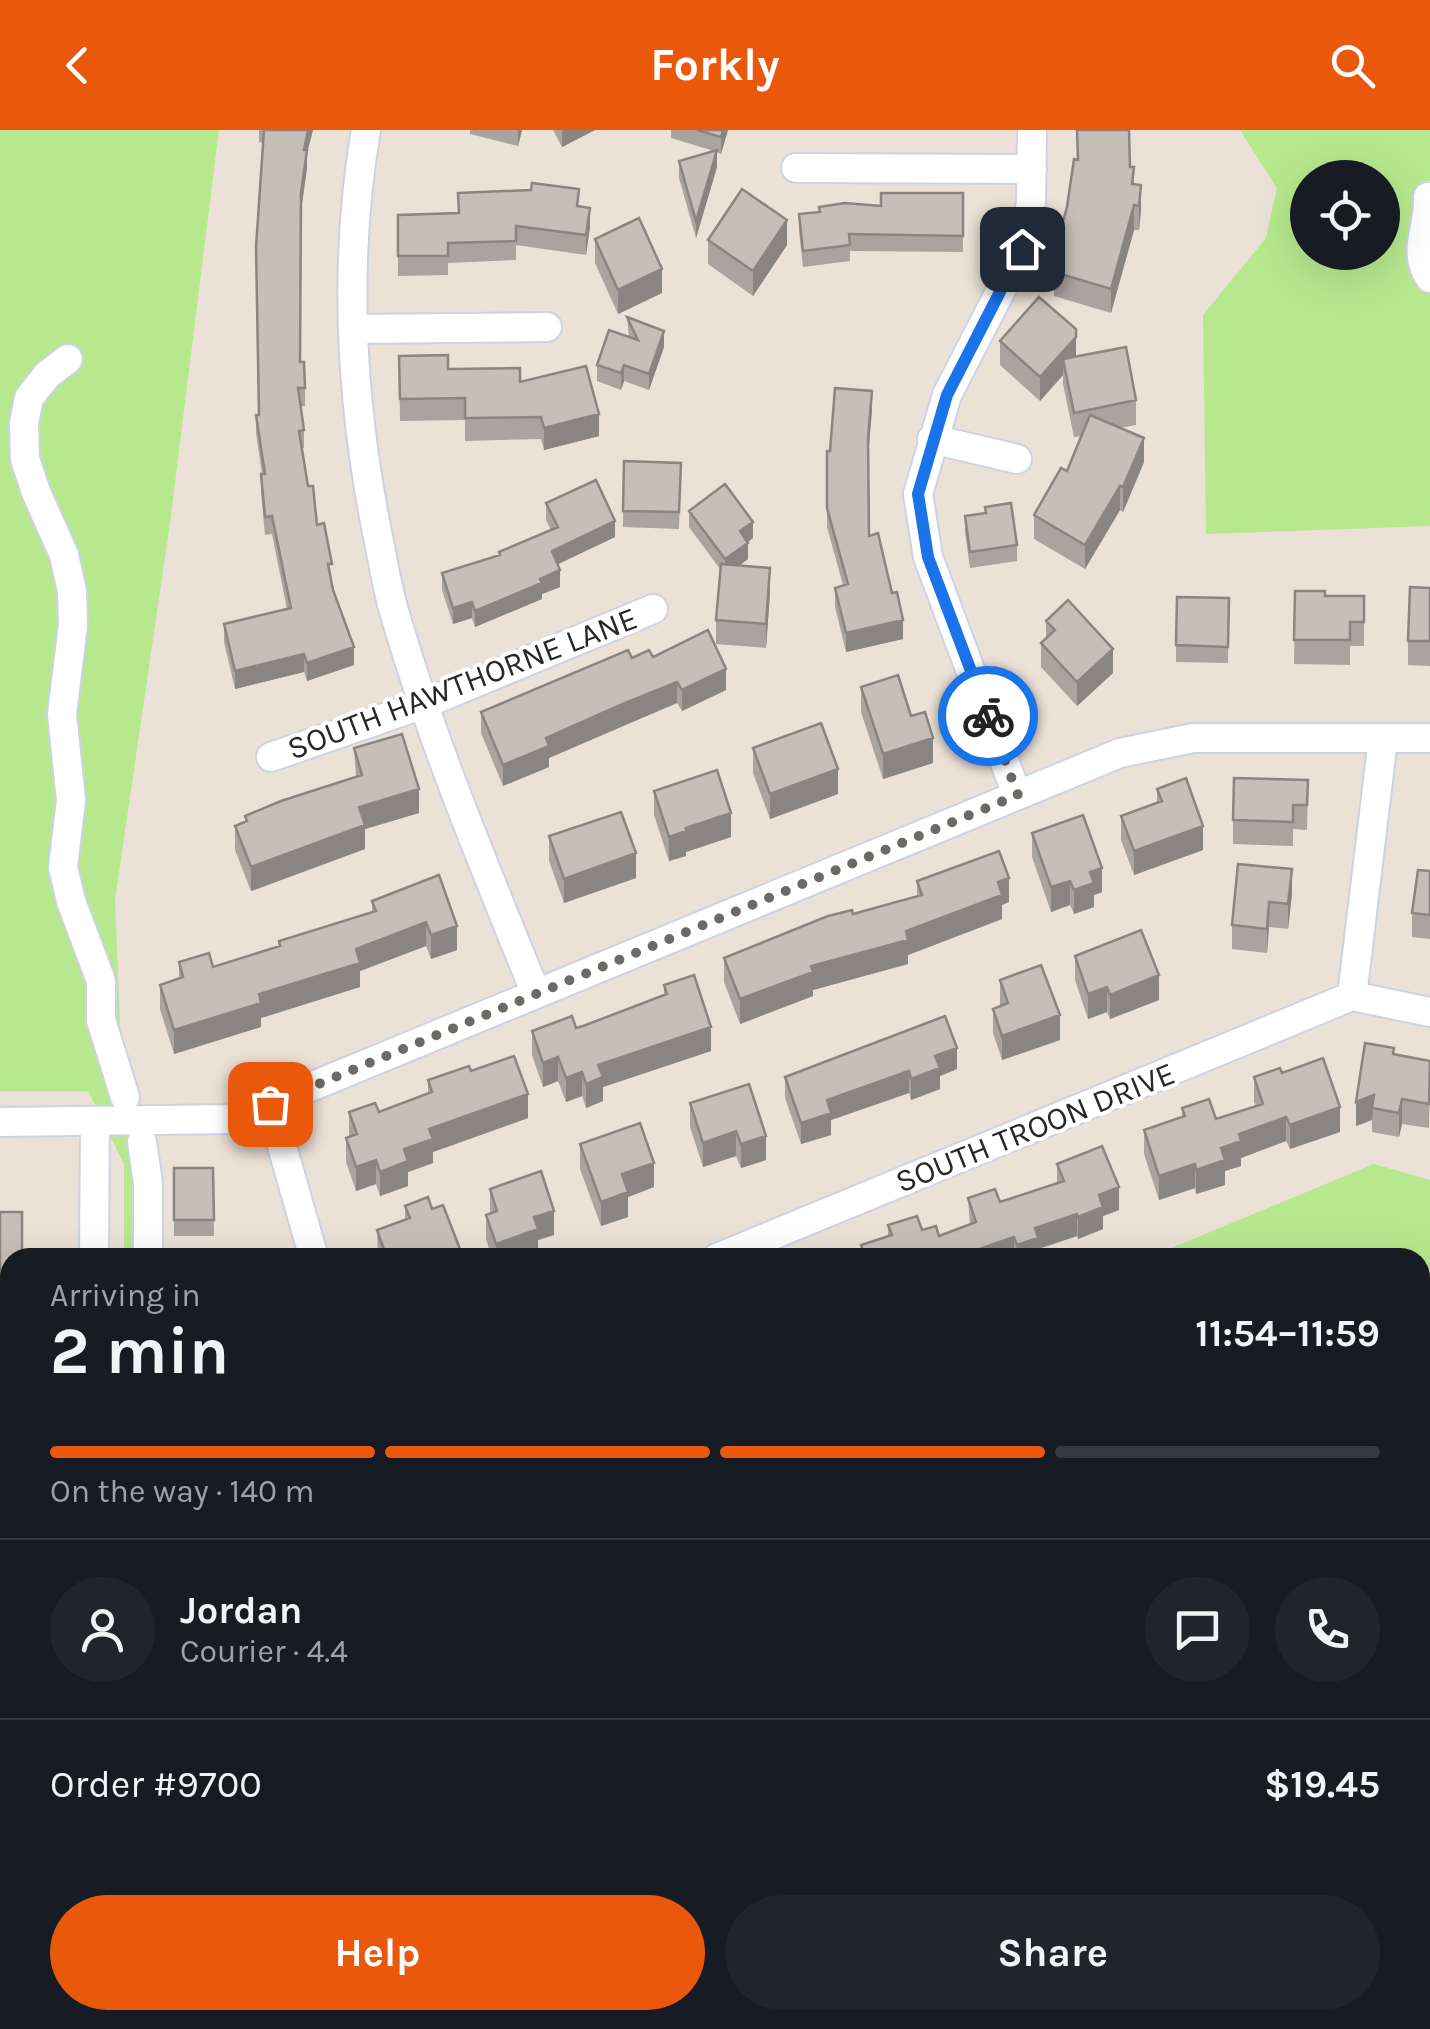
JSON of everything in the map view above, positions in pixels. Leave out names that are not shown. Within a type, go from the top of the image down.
[{"type":"street","points":[[366,130],[352,272],[358,403],[369,490],[393,608],[443,763],[536,994]]},
{"type":"street","points":[[1018,795],[928,557],[918,494],[947,395],[1022,249],[1031,202],[1032,130]]},
{"type":"street","points":[[796,168],[1032,169]]},
{"type":"street","points":[[1428,197],[1429,211],[1420,251],[1423,268],[1430,278]]},
{"type":"street","points":[[354,329],[548,327]]},
{"type":"street","points":[[68,358],[30,398],[24,423],[26,459],[64,555],[72,591],[62,714],[71,800],[63,867],[71,901],[101,980],[101,1020],[125,1098]]},
{"type":"street","points":[[932,439],[1017,459]]},
{"type":"street","name":"SOUTH HAWTHORNE LANE","points":[[271,757],[424,704],[653,609]]},
{"type":"street","points":[[0,1122],[232,1119],[1120,753],[1193,738],[1430,738]]},
{"type":"street","points":[[1383,739],[1352,996],[1430,1012]]},
{"type":"street","name":"SOUTH TROON DRIVE","points":[[741,1248],[1352,996]]},
{"type":"street","points":[[270,1104],[311,1248]]},
{"type":"street","points":[[94,1248],[95,1121]]},
{"type":"street","points":[[142,1142],[148,1182],[148,1248]]},
{"type":"green space","points":[[0,130],[219,130],[170,523],[115,900],[123,1090],[156,1141],[156,1248],[124,1248],[124,1164],[88,1091],[0,1091]]},
{"type":"green space","points":[[1240,130],[1430,130],[1430,526],[1206,534],[1203,315],[1266,238],[1277,188]]},
{"type":"green space","points":[[1374,1164],[1430,1180],[1430,1248],[1171,1248]]},
{"type":"building","points":[[264,130],[308,130],[301,193],[300,362],[304,362],[305,388],[298,388],[304,430],[299,431],[308,486],[313,486],[317,525],[324,523],[333,590],[354,647],[307,663],[304,654],[235,671],[224,624],[291,608],[272,516],[265,517],[261,474],[265,474],[256,415],[256,247]]},
{"type":"building","points":[[697,130],[723,130],[721,137]]},
{"type":"building","points":[[1077,130],[1129,130],[1132,184],[1141,185],[1139,206],[1134,205],[1111,289],[1054,272],[1074,159],[1078,160]]},
{"type":"building","points":[[717,150],[696,221],[679,161]]},
{"type":"building","points":[[532,183],[579,189],[577,206],[590,208],[586,235],[516,226],[516,241],[448,243],[448,256],[398,256],[398,215],[459,213],[458,193],[531,190]]},
{"type":"building","points":[[742,189],[787,220],[753,271],[708,240]]},
{"type":"building","points":[[881,193],[963,193],[963,236],[849,234],[850,245],[803,251],[799,214],[845,203],[881,206]]},
{"type":"building","points":[[639,218],[662,269],[618,290],[595,239]]},
{"type":"building","points":[[1039,297],[1076,329],[1076,337],[1040,377],[1000,341]]},
{"type":"building","points":[[627,317],[664,331],[649,374],[624,365],[621,373],[597,365],[609,330],[638,340]]},
{"type":"building","points":[[1126,347],[1136,400],[1074,413],[1063,359]]},
{"type":"building","points":[[448,355],[448,369],[520,368],[520,382],[586,366],[599,414],[544,428],[541,417],[465,418],[465,398],[400,399],[399,356]]},
{"type":"building","points":[[835,388],[872,391],[868,438],[869,536],[878,533],[892,593],[897,592],[903,620],[846,633],[835,588],[848,584],[827,508],[827,451]]},
{"type":"building","points":[[1090,415],[1144,438],[1123,487],[1120,486],[1085,545],[1034,515],[1061,468],[1067,471]]},
{"type":"building","points":[[624,461],[681,463],[679,512],[623,511]]},
{"type":"building","points":[[596,480],[615,521],[552,551],[560,570],[540,579],[542,583],[475,611],[472,602],[453,608],[442,573],[500,555],[499,552],[558,527],[546,503]]},
{"type":"building","points":[[725,484],[753,522],[740,531],[748,543],[725,559],[689,511]]},
{"type":"building","points":[[1011,503],[1017,545],[970,552],[965,516],[986,513],[985,507]]},
{"type":"building","points":[[721,564],[770,568],[766,624],[716,620]]},
{"type":"building","points":[[1410,587],[1430,588],[1430,641],[1408,641]]},
{"type":"building","points":[[1295,591],[1364,596],[1364,622],[1350,622],[1350,640],[1294,640]]},
{"type":"building","points":[[1177,597],[1229,598],[1228,647],[1176,645]]},
{"type":"building","points":[[1068,600],[1113,649],[1077,682],[1041,643],[1055,630],[1046,621]]},
{"type":"building","points":[[708,630],[726,669],[682,690],[677,682],[625,703],[546,738],[549,746],[503,765],[481,712],[628,650],[632,658],[649,650],[653,657]]},
{"type":"building","points":[[898,675],[911,716],[925,712],[933,738],[883,754],[861,687]]},
{"type":"building","points":[[821,723],[838,769],[770,794],[753,748]]},
{"type":"building","points":[[402,734],[419,789],[359,807],[365,825],[251,867],[235,826],[247,821],[245,816],[362,775],[354,748]]},
{"type":"building","points":[[717,770],[731,813],[669,837],[654,791]]},
{"type":"building","points":[[1186,778],[1203,826],[1134,851],[1121,816],[1162,801],[1157,789]]},
{"type":"building","points":[[1234,778],[1308,780],[1307,805],[1293,805],[1293,822],[1233,820]]},
{"type":"building","points":[[621,812],[636,853],[564,879],[549,836]]},
{"type":"building","points":[[1083,815],[1102,868],[1090,872],[1094,883],[1074,890],[1070,881],[1051,887],[1032,833]]},
{"type":"building","points":[[999,851],[1009,878],[998,882],[1002,895],[906,931],[908,940],[811,966],[813,972],[740,999],[724,958],[828,916],[852,910],[853,914],[922,895],[917,881]]},
{"type":"building","points":[[1238,864],[1292,869],[1288,904],[1269,902],[1267,929],[1232,925]]},
{"type":"building","points":[[1418,870],[1430,871],[1430,915],[1412,913]]},
{"type":"building","points":[[439,875],[457,926],[431,935],[426,922],[356,949],[360,963],[259,994],[261,1003],[174,1030],[160,985],[183,977],[179,962],[209,953],[213,967],[280,946],[279,941],[376,911],[372,901]]},
{"type":"building","points":[[1141,930],[1159,975],[1110,995],[1107,987],[1088,994],[1075,956]]},
{"type":"building","points":[[1041,965],[1060,1015],[1002,1036],[993,1009],[1008,1003],[1000,980]]},
{"type":"building","points":[[694,975],[711,1027],[598,1065],[603,1077],[586,1084],[582,1072],[566,1078],[558,1057],[543,1063],[532,1031],[572,1016],[576,1028],[583,1026],[667,994],[664,985]]},
{"type":"building","points":[[945,1016],[957,1048],[935,1056],[940,1068],[911,1079],[909,1071],[827,1100],[831,1113],[801,1123],[785,1077]]},
{"type":"building","points":[[1365,1043],[1394,1048],[1393,1054],[1430,1061],[1429,1104],[1402,1099],[1399,1113],[1372,1108],[1374,1095],[1356,1102]]},
{"type":"building","points":[[514,1056],[528,1094],[429,1129],[433,1139],[404,1149],[408,1161],[380,1172],[376,1160],[356,1167],[346,1138],[357,1134],[349,1112],[375,1103],[379,1112],[432,1092],[428,1080]]},
{"type":"building","points":[[1323,1058],[1340,1107],[1290,1125],[1286,1117],[1239,1134],[1241,1141],[1221,1148],[1225,1160],[1196,1170],[1195,1164],[1159,1176],[1144,1130],[1185,1116],[1182,1108],[1209,1099],[1216,1119],[1263,1104],[1254,1077],[1280,1068],[1282,1073]]},
{"type":"building","points":[[749,1084],[766,1136],[741,1144],[736,1131],[703,1143],[690,1103]]},
{"type":"building","points":[[640,1123],[654,1163],[622,1174],[628,1192],[601,1202],[580,1144]]},
{"type":"building","points":[[1102,1146],[1119,1187],[1099,1195],[1103,1207],[1035,1228],[1038,1238],[1017,1245],[1014,1237],[982,1248],[862,1248],[861,1245],[892,1235],[888,1225],[917,1216],[922,1230],[936,1226],[939,1236],[976,1222],[968,1198],[995,1189],[1000,1202],[1064,1181],[1057,1164]]},
{"type":"building","points":[[174,1168],[213,1168],[214,1220],[174,1220]]},
{"type":"building","points":[[541,1171],[554,1211],[534,1217],[538,1229],[496,1244],[486,1215],[497,1211],[490,1189]]},
{"type":"building","points":[[428,1197],[432,1209],[443,1205],[460,1248],[383,1248],[377,1230],[410,1218],[405,1206]]},
{"type":"building","points":[[0,1212],[22,1212],[22,1248],[0,1248]]},
{"type":"way so far","points":[[270,1104],[1018,795],[988,716]]},
{"type":"route","points":[[988,716],[928,557],[918,494],[947,395],[1022,249]]}]
